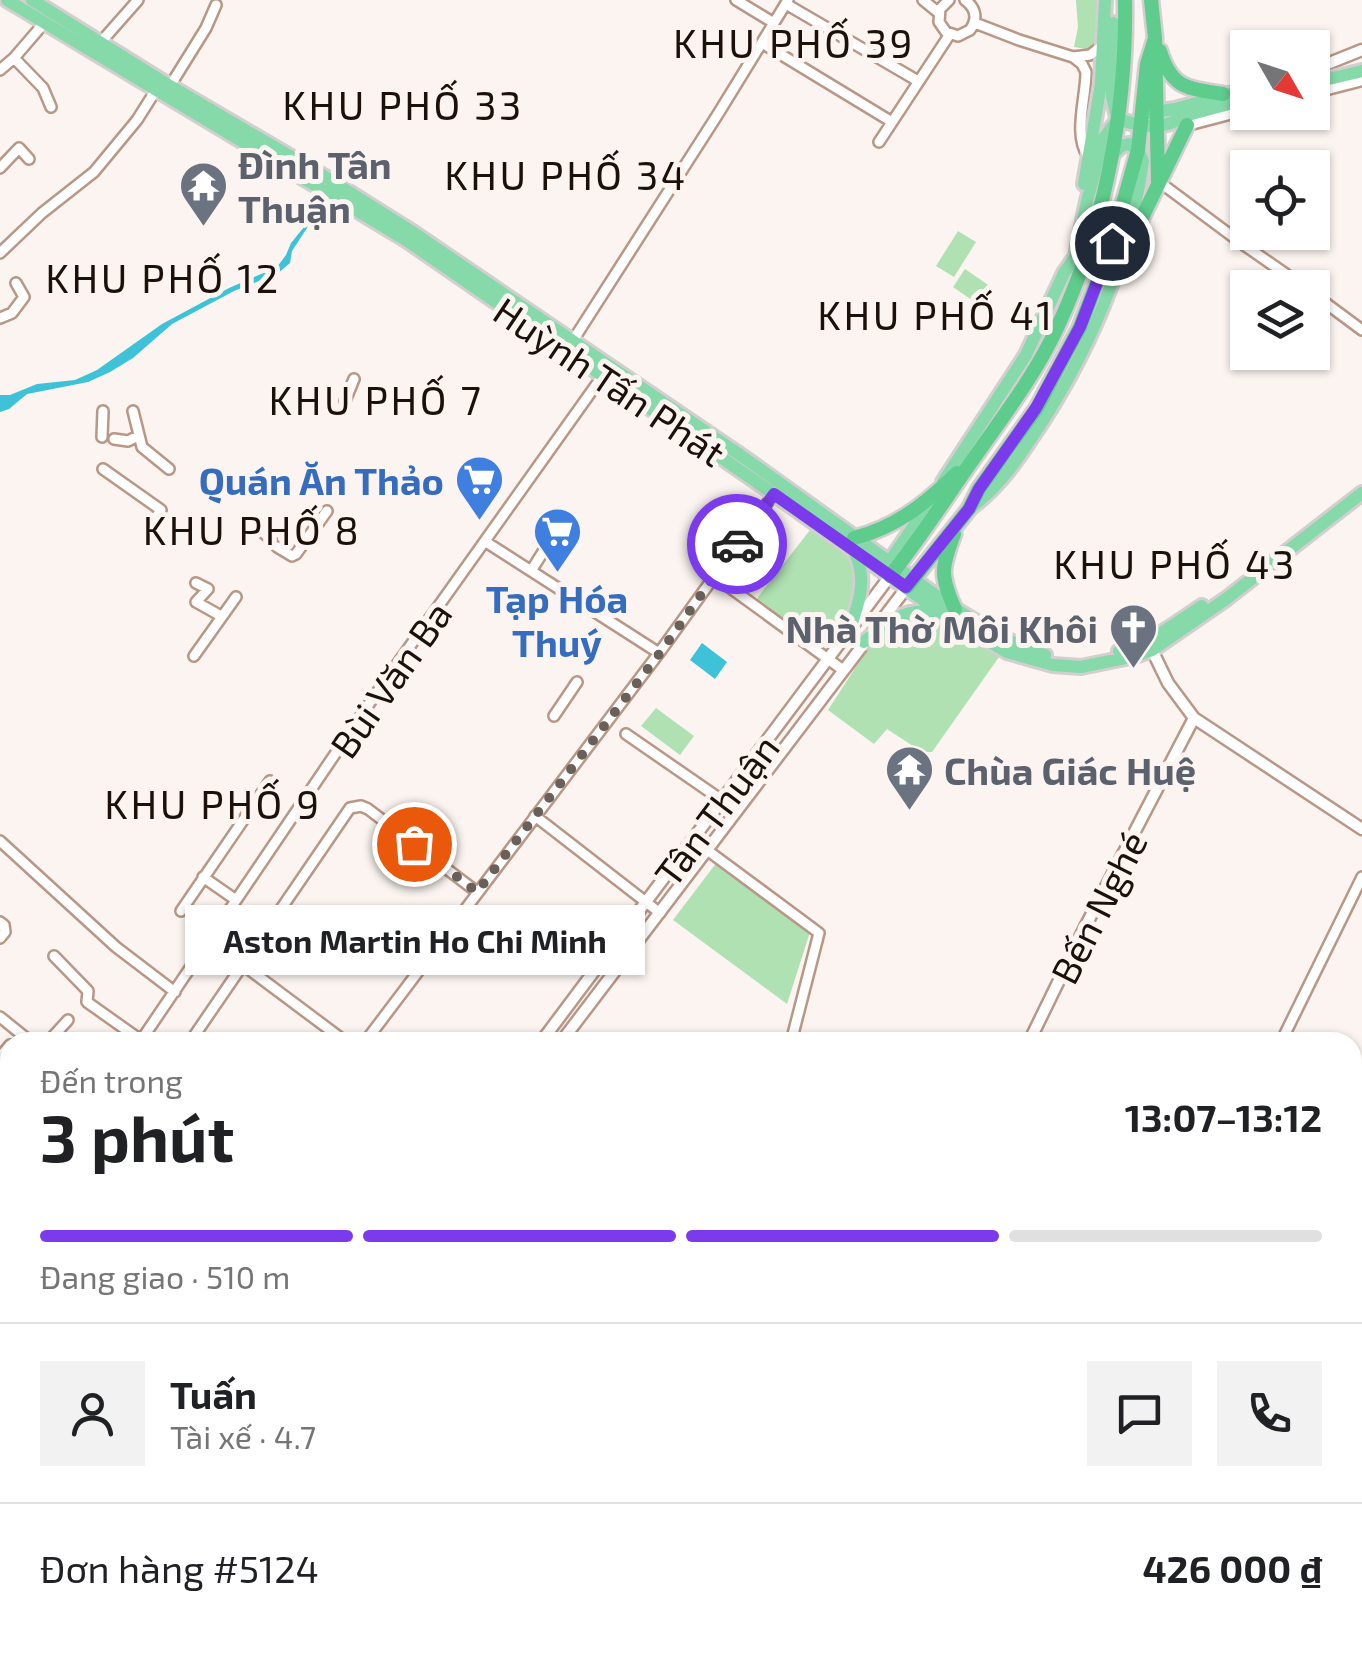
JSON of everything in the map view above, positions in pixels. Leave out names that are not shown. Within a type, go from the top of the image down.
[{"type":"highway","points":[[892,568],[1023,389],[1056,331],[1078,277],[1118,119],[1123,59],[1115,2]]},
{"type":"highway","points":[[1154,3],[1156,38],[1166,69],[1175,80],[1193,89],[1223,94]]},
{"type":"highway","points":[[1156,38],[1147,64],[1149,120],[1158,181]]},
{"type":"highway","points":[[949,612],[943,561],[979,489],[1036,408],[1084,318],[1112,243],[1149,120]]},
{"type":"highway","points":[[1118,265],[1146,211],[1181,123]]},
{"type":"highway","points":[[1112,243],[1118,265]]},
{"type":"highway","points":[[1076,256],[1078,277]]},
{"type":"highway","points":[[1084,318],[1100,307]]},
{"type":"highway","points":[[854,544],[897,523],[935,494],[980,450],[982,425]]},
{"type":"highway","points":[[910,582],[964,515]]},
{"type":"main road","name":"Huỳnh Tấn Phát","points":[[7,0],[101,42],[572,342],[606,372]]},
{"type":"main road","name":"Huỳnh Tấn Phát","points":[[32,0],[49,17],[156,90],[247,138]]},
{"type":"main road","points":[[892,568],[935,494],[1026,356],[1064,273],[1076,256],[1092,162],[1104,25],[1115,2]]},
{"type":"main road","points":[[1330,70],[1362,67]]},
{"type":"main road","points":[[1330,77],[1362,67]]},
{"type":"main road","points":[[1149,120],[1230,92]]},
{"type":"main road","points":[[1092,162],[1118,119],[1181,123],[1184,116],[1230,104]]},
{"type":"main road","points":[[964,515],[989,495],[1047,415],[1080,356],[1118,265],[1142,156],[1129,144],[1111,156]]},
{"type":"main road","points":[[1087,200],[1103,190]]},
{"type":"main road","name":"Huỳnh Tấn Phát","points":[[408,235],[892,568],[949,612],[1031,651],[1054,657],[1096,656],[1150,645],[1226,599],[1362,482]]},
{"type":"main road","name":"Huỳnh Tấn Phát","points":[[1338,506],[1362,493]]},
{"type":"main road","points":[[848,632],[862,582],[862,567],[854,544]]},
{"type":"main road","points":[[864,642],[907,612],[949,612]]},
{"type":"street","points":[[101,42],[138,0]]},
{"type":"street","points":[[736,0],[774,23]]},
{"type":"street","points":[[923,0],[939,13]]},
{"type":"street","points":[[950,0],[939,13],[940,26],[950,34],[962,35],[975,23],[974,9],[965,0]]},
{"type":"street","points":[[572,342],[787,2],[918,82]]},
{"type":"street","points":[[170,86],[216,5]]},
{"type":"street","points":[[0,70],[49,17]]},
{"type":"street","points":[[975,23],[1074,57],[1090,55],[1104,45]]},
{"type":"street","points":[[879,142],[950,34]]},
{"type":"street","points":[[762,42],[892,122]]},
{"type":"street","points":[[1330,64],[1362,50]]},
{"type":"street","points":[[1074,57],[1086,72],[1080,136],[1081,146],[1092,162]]},
{"type":"street","points":[[14,58],[44,88],[51,107]]},
{"type":"street","points":[[1330,88],[1362,80]]},
{"type":"street","points":[[0,252],[94,172],[138,120],[156,90]]},
{"type":"street","points":[[1181,123],[1230,113]]},
{"type":"street","points":[[0,168],[19,148],[29,160]]},
{"type":"street","points":[[1158,181],[1279,270]]},
{"type":"street","points":[[0,318],[12,312],[24,298],[16,284]]},
{"type":"street","points":[[1330,306],[1362,330]]},
{"type":"street","name":"Bùi Văn Ba","points":[[148,1032],[373,698],[606,372]]},
{"type":"street","points":[[344,402],[354,380]]},
{"type":"street","points":[[102,437],[103,411]]},
{"type":"street","points":[[133,412],[142,447],[169,469]]},
{"type":"street","points":[[114,439],[128,441],[138,436]]},
{"type":"street","points":[[103,469],[161,510],[149,526]]},
{"type":"street","points":[[372,1032],[660,653],[778,489]]},
{"type":"street","points":[[249,522],[292,556],[327,511]]},
{"type":"street","points":[[531,570],[563,520]]},
{"type":"street","points":[[486,542],[660,653]]},
{"type":"street","name":"Tân Thuận","points":[[549,1032],[892,568]]},
{"type":"street","points":[[714,576],[844,670]]},
{"type":"street","name":"Tân Thuận","points":[[569,1032],[910,582]]},
{"type":"street","points":[[196,583],[208,589],[196,602],[220,616]]},
{"type":"street","points":[[194,656],[236,597]]},
{"type":"street","points":[[1150,645],[1168,683],[1194,718],[1362,829]]},
{"type":"street","points":[[554,716],[577,682]]},
{"type":"street","name":"Bến Nghé","points":[[1035,1032],[1194,718]]},
{"type":"street","points":[[626,734],[723,801]]},
{"type":"street","points":[[181,912],[270,781]]},
{"type":"street","points":[[197,1032],[348,810],[358,806],[368,809],[477,892]]},
{"type":"street","points":[[535,816],[660,913]]},
{"type":"street","points":[[0,841],[116,947],[175,992]]},
{"type":"street","points":[[708,850],[819,933],[794,1032]]},
{"type":"street","points":[[685,852],[698,862]]},
{"type":"street","points":[[203,877],[236,900]]},
{"type":"street","points":[[1286,1032],[1362,877]]},
{"type":"street","points":[[0,922],[5,932],[0,938]]},
{"type":"street","points":[[54,956],[88,990],[87,1002],[128,1032]]},
{"type":"street","points":[[243,965],[333,1032]]},
{"type":"street","points":[[57,1032],[68,1020]]},
{"type":"green space","points":[[1076,0],[1099,0],[1099,51],[1074,47],[1078,27]]},
{"type":"green space","points":[[958,231],[976,242],[954,277],[936,266]]},
{"type":"green space","points":[[965,269],[997,291],[985,309],[953,287]]},
{"type":"green space","points":[[810,530],[854,557],[859,566],[853,602],[819,649],[756,604]]},
{"type":"green space","points":[[916,614],[943,619],[999,657],[932,752],[922,752],[887,729],[874,744],[828,710],[883,632]]},
{"type":"green space","points":[[656,708],[694,736],[680,755],[641,726]]},
{"type":"green space","points":[[717,862],[810,932],[787,1004],[673,920]]},
{"type":"water","points":[[322,205],[292,251],[290,263],[277,274],[234,291],[172,324],[133,358],[110,372],[88,382],[27,394],[0,412],[0,395],[37,384],[75,380],[97,370],[162,324],[277,267]]},
{"type":"water","points":[[702,643],[727,662],[715,679],[690,660]]},
{"type":"way so far","points":[[414,844],[477,892],[660,653],[737,544]]},
{"type":"place","name":"Đình Tân Thuận","points":[[203,228]]},
{"type":"place","name":"Quán Ăn Thảo","points":[[479,522]]},
{"type":"place","name":"Tạp Hóa Thuý","points":[[557,574]]},
{"type":"place","name":"Nhà Thờ Môi Khôi","points":[[1133,670]]},
{"type":"place","name":"Chùa Giác Huệ","points":[[909,812]]},
{"type":"place","name":"Aston Martin Ho Chi Minh","points":[[414,844]]},
{"type":"district","name":"KHU PHỐ 39","points":[[794,42]]},
{"type":"district","name":"KHU PHỐ 33","points":[[403,104]]},
{"type":"district","name":"KHU PHỐ 34","points":[[566,174]]},
{"type":"district","name":"KHU PHỐ 12","points":[[163,277]]},
{"type":"district","name":"KHU PHỐ 41","points":[[936,314]]},
{"type":"district","name":"KHU PHỐ 7","points":[[376,399]]},
{"type":"district","name":"KHU PHỐ 8","points":[[252,529]]},
{"type":"district","name":"KHU PHỐ 43","points":[[1175,563]]},
{"type":"district","name":"KHU PHỐ 9","points":[[213,803]]},
{"type":"route","points":[[737,544],[774,494],[906,587],[969,509],[1036,408],[1080,327],[1112,243]]}]
